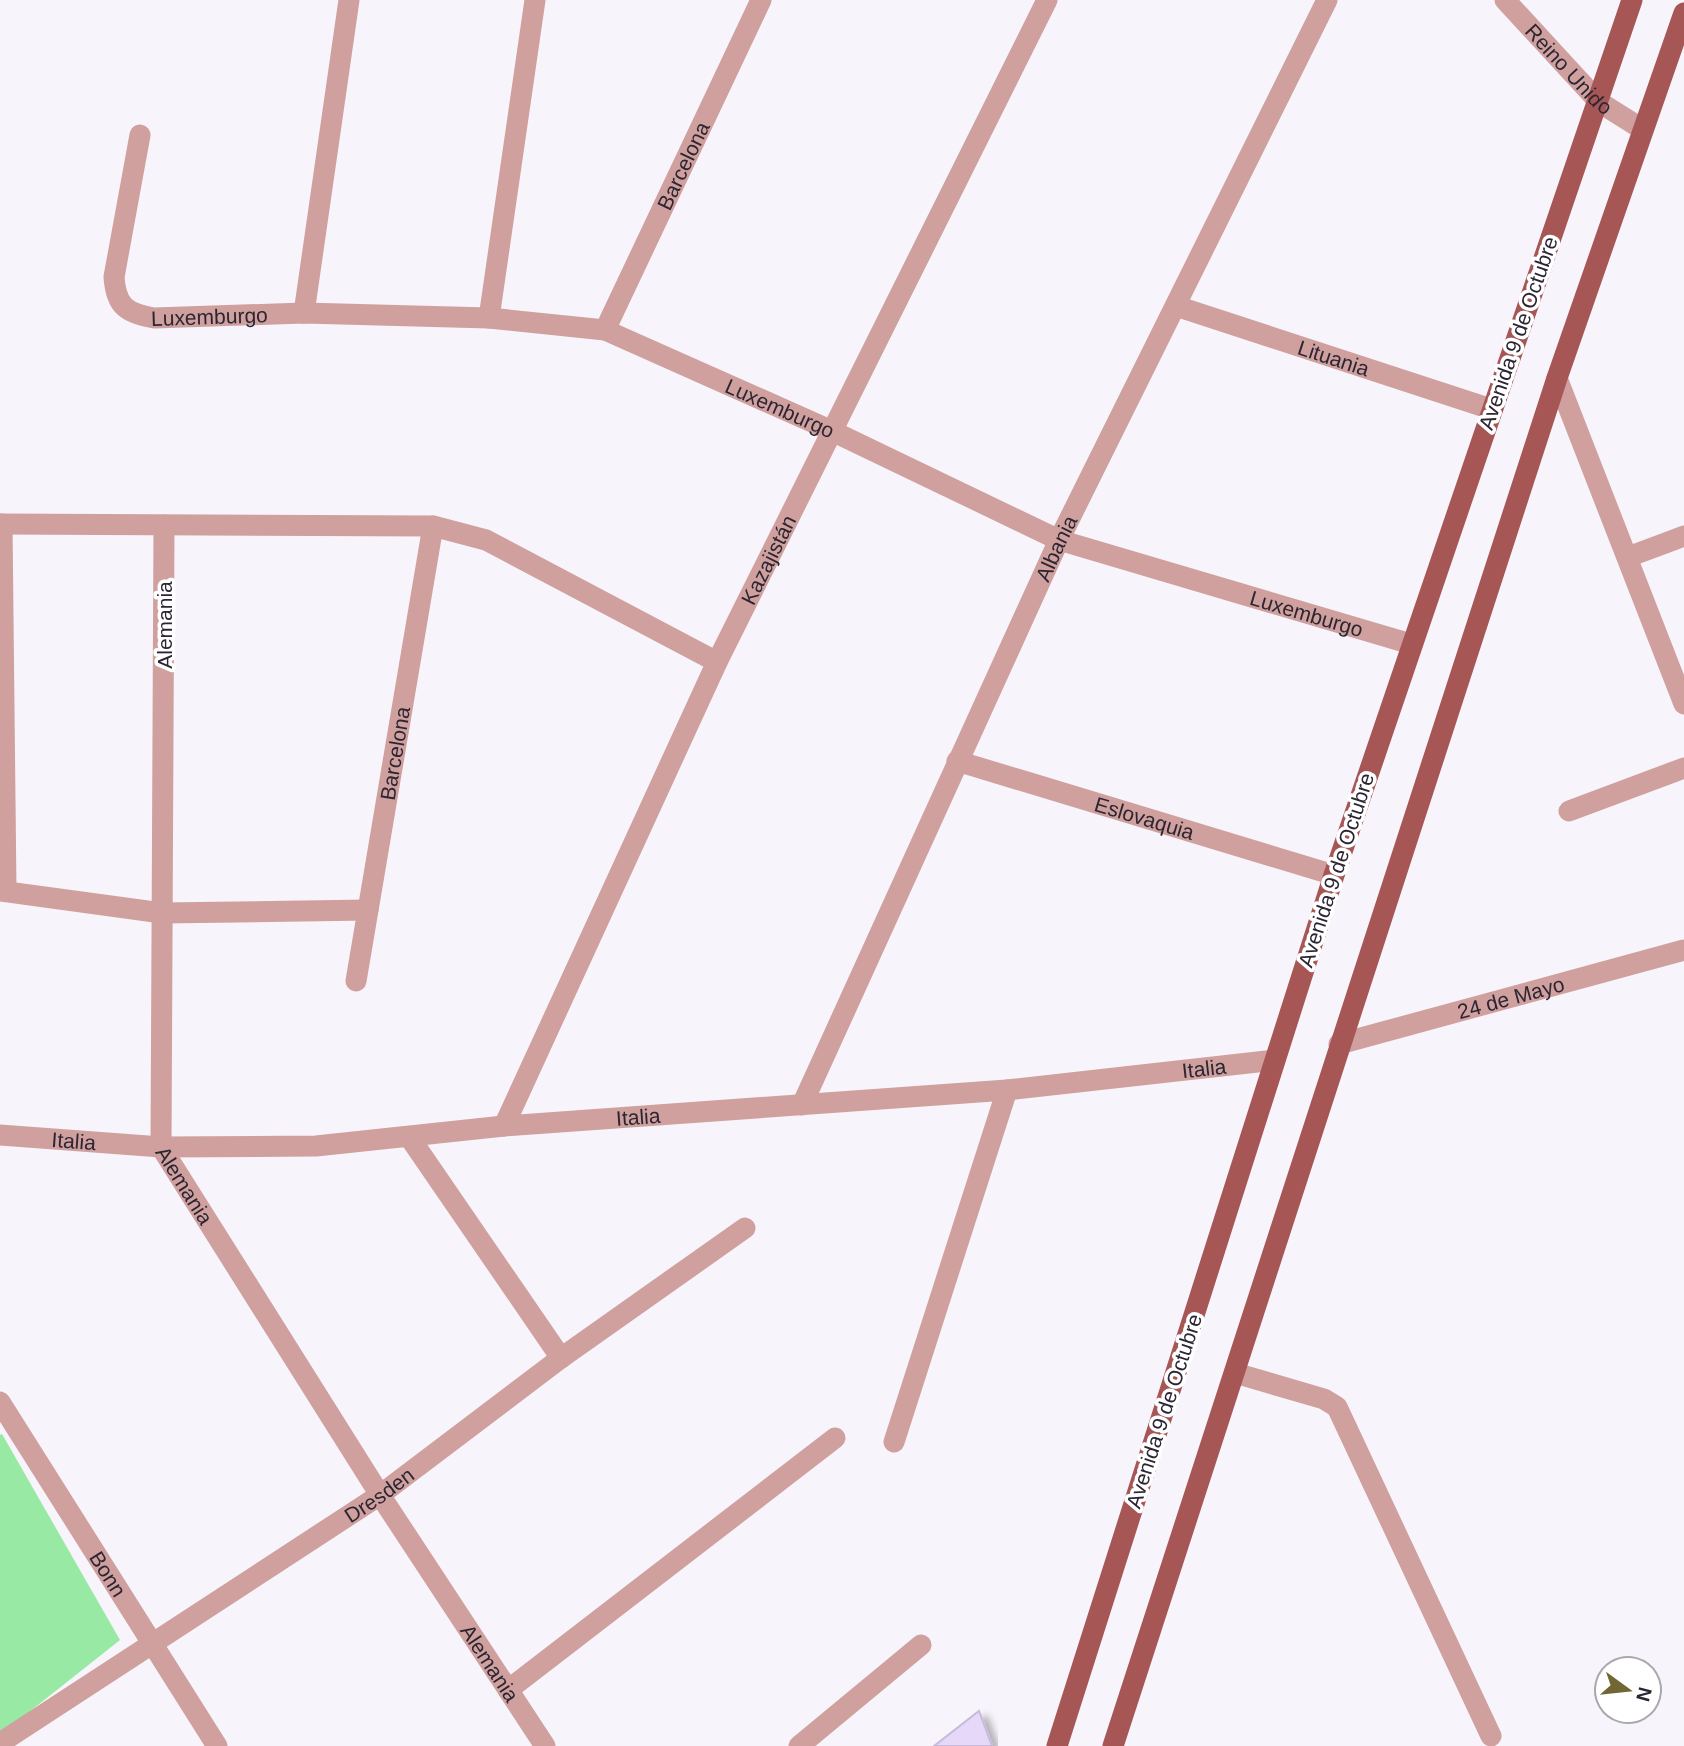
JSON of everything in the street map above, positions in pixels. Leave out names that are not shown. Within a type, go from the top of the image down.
[{"type":"main road","name":"Avenida 9 de Octubre","points":[[1057,1746],[1334,875],[1632,0]]},
{"type":"main road","points":[[1113,1746],[1557,379],[1642,129],[1682,24]]},
{"type":"street","points":[[304,313],[349,0]]},
{"type":"street","points":[[489,318],[535,0]]},
{"type":"street","name":"Barcelona","points":[[605,330],[761,0]]},
{"type":"street","name":"Kazajistán","points":[[504,1126],[717,662],[1046,0]]},
{"type":"street","name":"Albania","points":[[802,1105],[1059,540],[1327,0]]},
{"type":"street","name":"Reino Unido","points":[[1505,0],[1599,102],[1642,129]]},
{"type":"street","name":"Luxemburgo","points":[[140,135],[114,277],[116,294],[123,309],[154,318],[304,313],[489,318],[605,330],[830,430],[1059,540],[1411,643]]},
{"type":"street","name":"Lituania","points":[[1176,306],[1491,409]]},
{"type":"street","points":[[1557,379],[1684,704]]},
{"type":"street","points":[[368,910],[162,913],[3,891],[1,524],[433,526],[486,540],[717,662]]},
{"type":"street","name":"Alemania","points":[[164,525],[161,1147],[380,1495],[545,1746]]},
{"type":"street","name":"Barcelona","points":[[356,981],[433,526]]},
{"type":"street","points":[[1628,557],[1684,536]]},
{"type":"street","name":"Eslovaquia","points":[[957,761],[1334,875]]},
{"type":"street","points":[[1569,811],[1684,768]]},
{"type":"street","name":"24 de Mayo","points":[[1339,1044],[1684,950]]},
{"type":"street","name":"Italia","points":[[0,1135],[161,1147],[316,1146],[504,1126],[1007,1090],[1275,1060]]},
{"type":"street","points":[[894,1442],[1007,1090]]},
{"type":"street","points":[[410,1138],[561,1358]]},
{"type":"street","name":"Dresden","points":[[0,1743],[149,1643],[380,1495],[561,1358],[746,1228]]},
{"type":"street","points":[[1234,1373],[1324,1399],[1337,1406],[1491,1736]]},
{"type":"street","name":"Bonn","points":[[0,1402],[149,1643],[217,1746]]},
{"type":"street","points":[[508,1690],[835,1438]]},
{"type":"street","points":[[799,1746],[921,1645]]},
{"type":"green space","points":[[2,1434],[120,1640],[0,1735],[0,1435]]},
{"type":"building","points":[[979,1711],[992,1746],[934,1746]]}]
